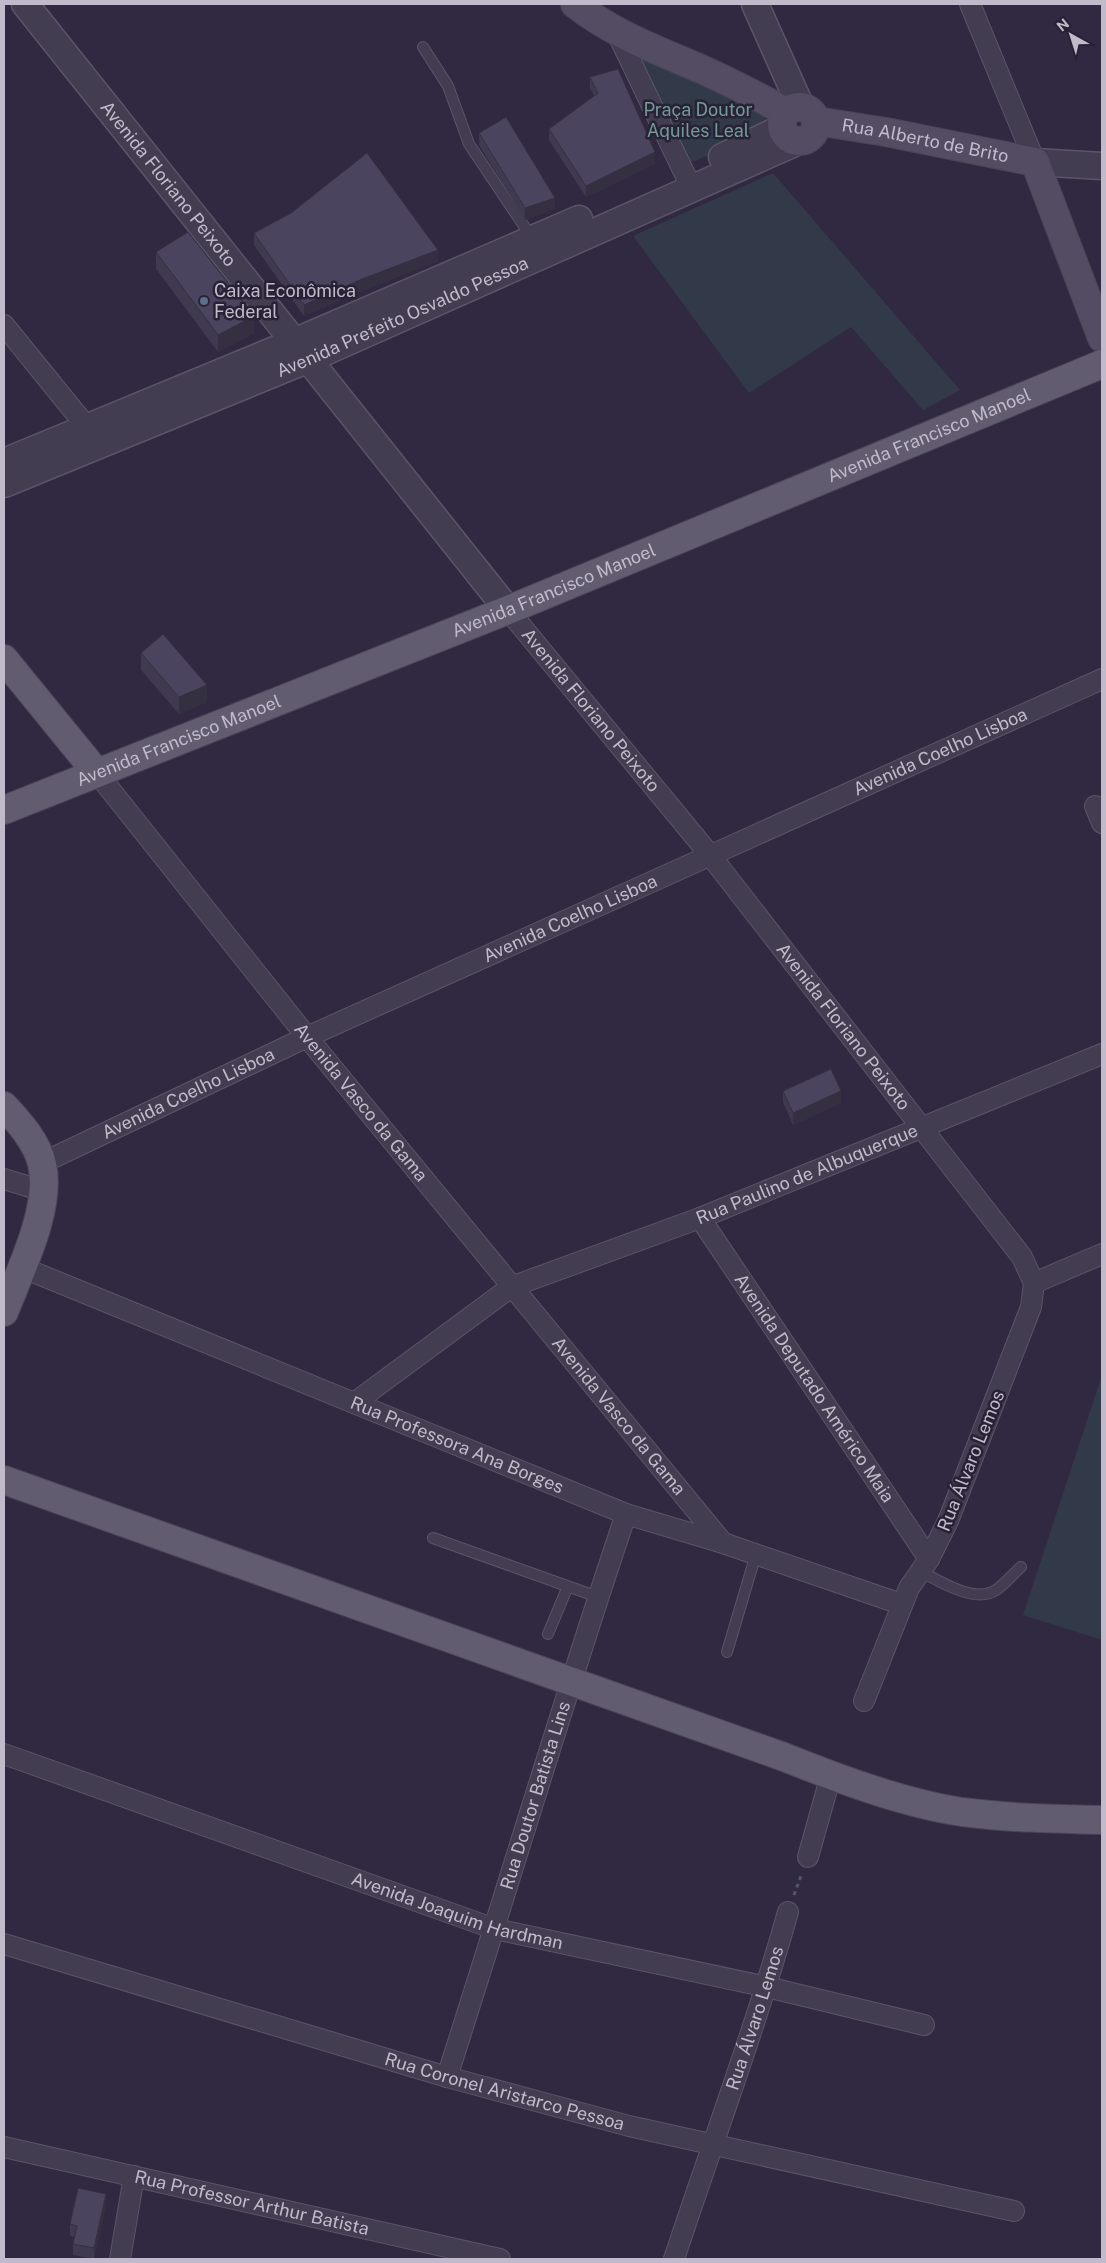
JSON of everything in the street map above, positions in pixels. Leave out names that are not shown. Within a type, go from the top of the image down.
[{"type":"main road","name":"Rua Alberto de Brito","points":[[575,4],[595,20],[617,33],[702,70],[797,122],[886,132],[1035,162]]},
{"type":"main road","points":[[1035,162],[1102,338]]},
{"type":"main road","name":"Avenida Francisco Manoel","points":[[4,810],[508,610],[1102,364]]},
{"type":"main road","name":"Avenida Vasco da Gama","points":[[4,659],[97,773]]},
{"type":"main road","points":[[4,1106],[26,1131],[42,1163],[43,1191],[38,1217],[4,1312]]},
{"type":"main road","points":[[4,1480],[831,1775],[892,1795],[960,1811],[1017,1818],[1102,1820]]},
{"type":"street","name":"Avenida Floriano Peixoto","points":[[25,4],[508,610],[710,855],[1022,1257],[1034,1283]]},
{"type":"street","points":[[755,4],[797,122]]},
{"type":"street","points":[[970,4],[1035,162],[1102,166]]},
{"type":"street","points":[[617,33],[688,182]]},
{"type":"street","name":"Avenida Prefeito Osvaldo Pessoa","points":[[4,462],[90,436],[301,350],[688,182],[797,122]]},
{"type":"street","name":"Avenida Prefeito Osvaldo Pessoa","points":[[368,321],[532,239],[688,182]]},
{"type":"street","points":[[4,325],[90,436]]},
{"type":"street","name":"Avenida Prefeito Osvaldo Pessoa","points":[[4,484],[90,436]]},
{"type":"street","name":"Avenida Coelho Lisboa","points":[[42,1163],[307,1036],[1102,679]]},
{"type":"street","name":"Avenida Vasco da Gama","points":[[97,773],[511,1287],[723,1543]]},
{"type":"street","name":"Rua Paulino de Albuquerque","points":[[354,1403],[511,1287],[700,1218],[1102,1054]]},
{"type":"street","points":[[4,1179],[43,1191]]},
{"type":"street","name":"Avenida Deputado Américo Maia","points":[[700,1218],[924,1565]]},
{"type":"street","points":[[1034,1283],[1102,1254]]},
{"type":"street","name":"Rua Professora Ana Borges","points":[[21,1267],[626,1514],[723,1543],[902,1604]]},
{"type":"street","name":"Rua Álvaro Lemos","points":[[864,1701],[902,1604],[948,1521],[1031,1308],[1034,1283]]},
{"type":"street","name":"Rua Doutor Batista Lins","points":[[447,2077],[495,1929],[570,1682],[626,1514]]},
{"type":"street","name":"Avenida Joaquim Hardman","points":[[4,1754],[495,1929],[767,1987],[924,2025]]},
{"type":"street","points":[[808,1857],[831,1775]]},
{"type":"street","name":"Rua Álvaro Lemos","points":[[674,2259],[711,2146],[767,1987],[788,1912]]},
{"type":"street","name":"Rua Coronel Aristarco Pessoa","points":[[4,1944],[447,2077],[629,2126],[711,2146],[1014,2211]]},
{"type":"street","name":"Rua Professor Arthur Batista","points":[[4,2147],[500,2259]]},
{"type":"street","points":[[120,2259],[134,2176]]},
{"type":"lane","points":[[423,47],[448,86],[469,144],[532,239]]},
{"type":"lane","points":[[433,1538],[598,1597]]},
{"type":"lane","points":[[727,1652],[756,1554]]},
{"type":"lane","points":[[924,1565],[950,1586],[978,1596],[995,1591],[1021,1566]]},
{"type":"lane","points":[[548,1634],[568,1586]]},
{"type":"path","points":[[788,1912],[808,1857]]},
{"type":"green space","name":"Praça Doutor Aquiles Leal","points":[[645,56],[763,110],[766,119],[764,125],[753,137],[687,164],[637,59]]},
{"type":"green space","points":[[773,173],[960,390],[923,410],[851,327],[749,393],[633,236]]},
{"type":"green space","points":[[1102,1375],[1102,1640],[1023,1615]]},
{"type":"building","points":[[618,69],[655,152],[586,186],[549,129],[598,93],[590,77]]},
{"type":"building","points":[[506,117],[555,198],[525,208],[479,133]]},
{"type":"building","points":[[367,153],[438,250],[362,279],[304,305],[254,233],[291,213]]},
{"type":"building","name":"Caixa Econômica Federal","points":[[188,232],[254,316],[218,335],[156,252]]},
{"type":"building","points":[[163,634],[207,685],[179,697],[141,653]]},
{"type":"building","points":[[831,1069],[841,1091],[793,1113],[783,1091]]},
{"type":"building","points":[[78,2188],[106,2194],[94,2248],[73,2244],[77,2226],[70,2224]]},
{"type":"place","name":"Caixa Econômica Federal","points":[[204,301]]}]
